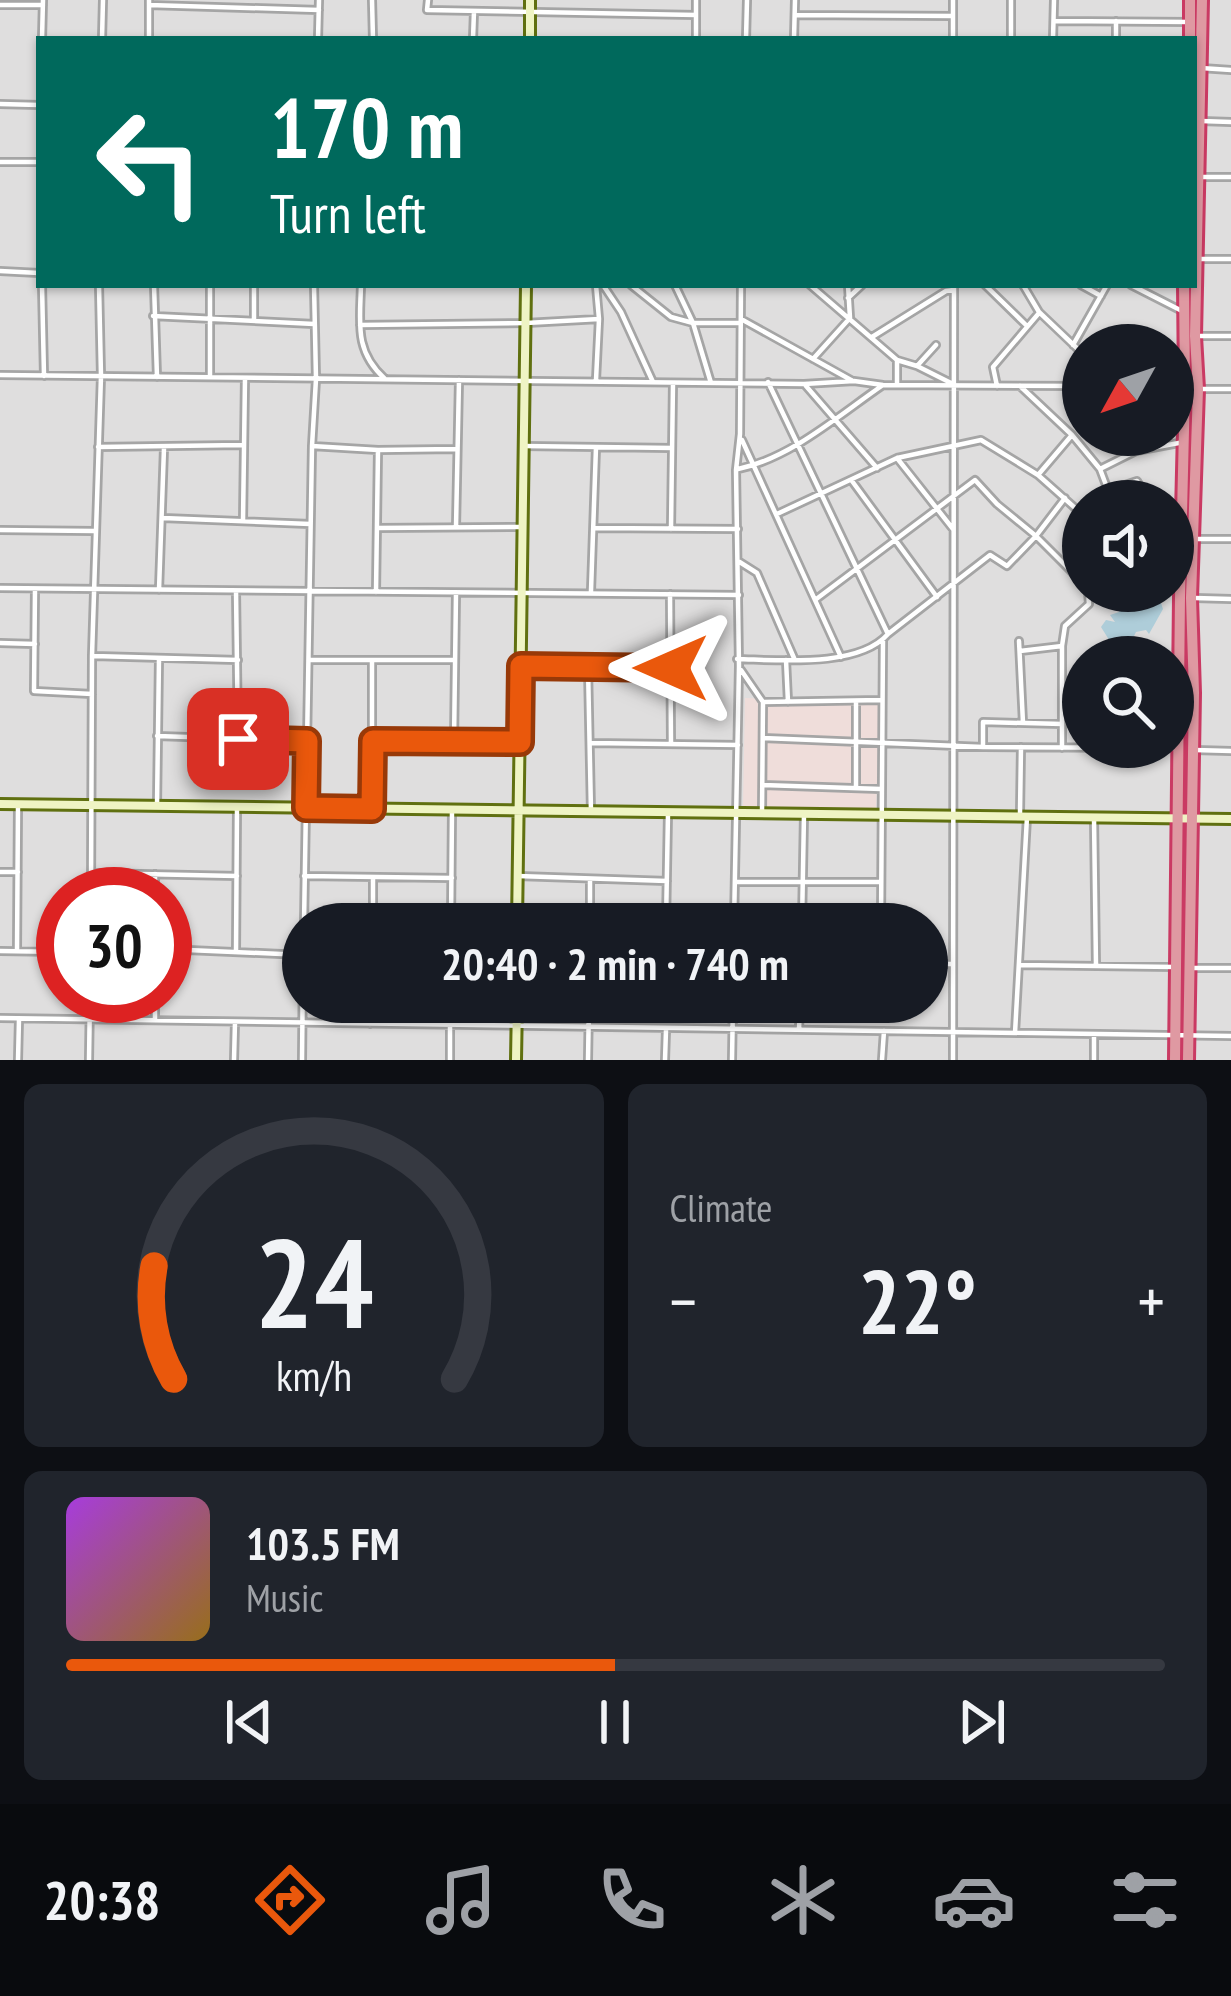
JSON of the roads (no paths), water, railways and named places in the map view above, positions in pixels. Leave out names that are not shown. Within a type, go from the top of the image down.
[{"type":"highway","points":[[1190,0],[1190,36]]},
{"type":"highway","points":[[1197,259],[1202,0]]},
{"type":"highway","points":[[1184,288],[1184,324]]},
{"type":"highway","points":[[1194,341],[1196,288]]},
{"type":"highway","points":[[1175,1060],[1191,968],[1186,768]]},
{"type":"highway","points":[[1186,818],[1176,967],[1188,1060]]},
{"type":"street","points":[[102,36],[103,0]]},
{"type":"street","points":[[318,36],[319,0]]},
{"type":"street","points":[[372,0],[373,36]]},
{"type":"street","points":[[428,0],[428,10],[696,15]]},
{"type":"street","points":[[530,0],[530,36]]},
{"type":"street","points":[[696,0],[696,36]]},
{"type":"street","points":[[746,0],[746,36]]},
{"type":"street","points":[[794,36],[795,0]]},
{"type":"street","points":[[953,0],[953,36]]},
{"type":"street","points":[[1011,0],[1011,36]]},
{"type":"street","points":[[1053,36],[1054,0]]},
{"type":"street","points":[[0,5],[43,3],[42,36]]},
{"type":"street","points":[[149,36],[149,3],[319,10]]},
{"type":"street","points":[[473,36],[474,11]]},
{"type":"street","points":[[795,14],[953,16]]},
{"type":"street","points":[[1054,21],[1190,22]]},
{"type":"street","points":[[1115,22],[1116,36]]},
{"type":"street","points":[[1201,68],[1231,70]]},
{"type":"street","points":[[0,104],[36,105]]},
{"type":"street","points":[[1200,121],[1231,122]]},
{"type":"street","points":[[0,162],[36,162]]},
{"type":"street","points":[[1197,177],[1231,177]]},
{"type":"street","points":[[1197,259],[1231,259]]},
{"type":"street","points":[[0,272],[36,272]]},
{"type":"street","points":[[42,288],[44,376]]},
{"type":"street","points":[[92,867],[99,288]]},
{"type":"street","points":[[154,288],[157,377]]},
{"type":"street","points":[[210,288],[210,377]]},
{"type":"street","points":[[254,288],[254,322]]},
{"type":"street","points":[[304,903],[314,288]]},
{"type":"street","points":[[361,288],[365,357],[385,380]]},
{"type":"street","points":[[518,903],[526,288]]},
{"type":"street","points":[[596,380],[600,288]]},
{"type":"street","points":[[602,288],[621,312],[653,382]]},
{"type":"street","points":[[635,288],[671,317],[693,322],[740,321],[854,381]]},
{"type":"street","points":[[676,288],[712,383]]},
{"type":"street","points":[[734,903],[741,288]]},
{"type":"street","points":[[814,288],[897,360],[953,385]]},
{"type":"street","points":[[812,359],[850,318],[848,288]]},
{"type":"street","points":[[848,298],[859,288]]},
{"type":"street","points":[[872,337],[952,288]]},
{"type":"street","points":[[953,1060],[954,288]]},
{"type":"street","points":[[988,288],[1027,326]]},
{"type":"street","points":[[1025,288],[1040,313],[1062,335]]},
{"type":"street","points":[[1086,288],[1100,296]]},
{"type":"street","points":[[1084,324],[1105,288]]},
{"type":"street","points":[[1137,288],[1184,312]]},
{"type":"street","points":[[997,386],[993,367],[1040,313]]},
{"type":"street","points":[[153,316],[314,324]]},
{"type":"street","points":[[360,325],[599,319]]},
{"type":"street","points":[[1195,336],[1231,336]]},
{"type":"street","points":[[917,366],[936,345]]},
{"type":"street","points":[[897,360],[898,385]]},
{"type":"street","points":[[0,375],[1062,386]]},
{"type":"street","points":[[243,521],[245,378]]},
{"type":"street","points":[[456,527],[459,380]]},
{"type":"street","points":[[670,529],[673,382]]},
{"type":"street","points":[[768,382],[885,637],[881,903]]},
{"type":"street","points":[[804,384],[877,468]]},
{"type":"street","points":[[736,470],[754,466],[797,443],[883,385]]},
{"type":"street","points":[[1020,386],[1062,426]]},
{"type":"street","points":[[1194,388],[1231,389]]},
{"type":"street","points":[[740,434],[841,657]]},
{"type":"street","points":[[777,514],[897,458],[981,440],[1062,495]]},
{"type":"street","points":[[97,447],[242,445]]},
{"type":"street","points":[[311,446],[456,448]]},
{"type":"street","points":[[524,446],[672,448]]},
{"type":"street","points":[[591,593],[596,447]]},
{"type":"street","points":[[1038,475],[1062,447]]},
{"type":"street","points":[[159,590],[164,448]]},
{"type":"street","points":[[376,592],[378,450]]},
{"type":"street","points":[[1089,456],[1104,480]]},
{"type":"street","points":[[1100,469],[1126,456]]},
{"type":"street","points":[[897,458],[953,530]]},
{"type":"street","points":[[851,480],[937,597]]},
{"type":"street","points":[[815,600],[975,480],[1062,561]]},
{"type":"street","points":[[738,662],[841,657],[885,637],[990,556],[1007,566],[1062,502]]},
{"type":"street","points":[[163,518],[310,524]]},
{"type":"street","points":[[377,527],[523,527]]},
{"type":"street","points":[[593,528],[738,529]]},
{"type":"street","points":[[0,530],[94,531]]},
{"type":"street","points":[[1194,539],[1231,539]]},
{"type":"street","points":[[738,561],[757,573],[796,660]]},
{"type":"street","points":[[0,588],[739,595]]},
{"type":"street","points":[[35,589],[34,691],[92,694]]},
{"type":"street","points":[[236,591],[238,739]]},
{"type":"street","points":[[454,742],[456,592]]},
{"type":"street","points":[[670,595],[670,744]]},
{"type":"street","points":[[1194,598],[1231,598]]},
{"type":"street","points":[[1064,636],[1065,626],[1080,612]]},
{"type":"street","points":[[1019,641],[1023,723]]},
{"type":"street","points":[[0,644],[35,644]]},
{"type":"street","points":[[1020,651],[1062,646]]},
{"type":"street","points":[[92,656],[238,660]]},
{"type":"street","points":[[157,806],[158,658]]},
{"type":"street","points":[[308,659],[455,660]]},
{"type":"street","points":[[786,660],[788,702]]},
{"type":"street","points":[[372,661],[372,809]]},
{"type":"street","points":[[738,662],[763,702],[762,813]]},
{"type":"street","points":[[521,666],[671,668]]},
{"type":"street","points":[[588,668],[591,812]]},
{"type":"street","points":[[763,702],[882,700]]},
{"type":"street","points":[[856,701],[856,788]]},
{"type":"street","points":[[983,747],[983,722],[1062,724]]},
{"type":"street","points":[[157,736],[307,741]]},
{"type":"street","points":[[763,738],[1062,748]]},
{"type":"street","points":[[373,741],[520,742]]},
{"type":"street","points":[[590,743],[738,745]]},
{"type":"street","points":[[1015,1033],[1021,747]]},
{"type":"street","points":[[1194,749],[1231,751]]},
{"type":"street","points":[[763,785],[881,789]]},
{"type":"street","points":[[0,804],[1231,819]]},
{"type":"street","points":[[17,951],[18,805]]},
{"type":"street","points":[[236,952],[237,807]]},
{"type":"street","points":[[451,903],[452,810]]},
{"type":"street","points":[[666,903],[668,813]]},
{"type":"street","points":[[802,903],[804,814]]},
{"type":"street","points":[[1094,818],[1096,966]]},
{"type":"street","points":[[0,872],[18,872]]},
{"type":"street","points":[[192,875],[236,876]]},
{"type":"street","points":[[304,876],[452,878]]},
{"type":"street","points":[[518,876],[667,880]]},
{"type":"street","points":[[373,877],[373,903]]},
{"type":"street","points":[[590,878],[590,903]]},
{"type":"street","points":[[735,882],[881,882]]},
{"type":"street","points":[[192,950],[282,957]]},
{"type":"street","points":[[0,951],[36,951]]},
{"type":"street","points":[[948,964],[953,964]]},
{"type":"street","points":[[1019,965],[1176,967]]},
{"type":"street","points":[[1191,968],[1231,968]]},
{"type":"street","points":[[0,1018],[36,1019]]},
{"type":"street","points":[[18,1060],[19,1019]]},
{"type":"street","points":[[192,1021],[282,1023]]},
{"type":"street","points":[[234,1060],[235,1022]]},
{"type":"street","points":[[89,1023],[89,1060]]},
{"type":"street","points":[[302,1060],[302,1023],[1231,1036]]},
{"type":"street","points":[[516,1023],[516,1060]]},
{"type":"street","points":[[588,1060],[589,1023]]},
{"type":"street","points":[[732,1060],[733,1023]]},
{"type":"street","points":[[800,1023],[800,1030]]},
{"type":"street","points":[[450,1025],[450,1060]]},
{"type":"street","points":[[665,1060],[666,1028]]},
{"type":"street","points":[[882,1060],[884,1031]]},
{"type":"street","points":[[1094,1034],[1094,1060]]},
{"type":"water","points":[[1161,612],[1149,634],[1146,630],[1134,636],[1107,636],[1101,627],[1106,620],[1115,622],[1110,615]]}]
